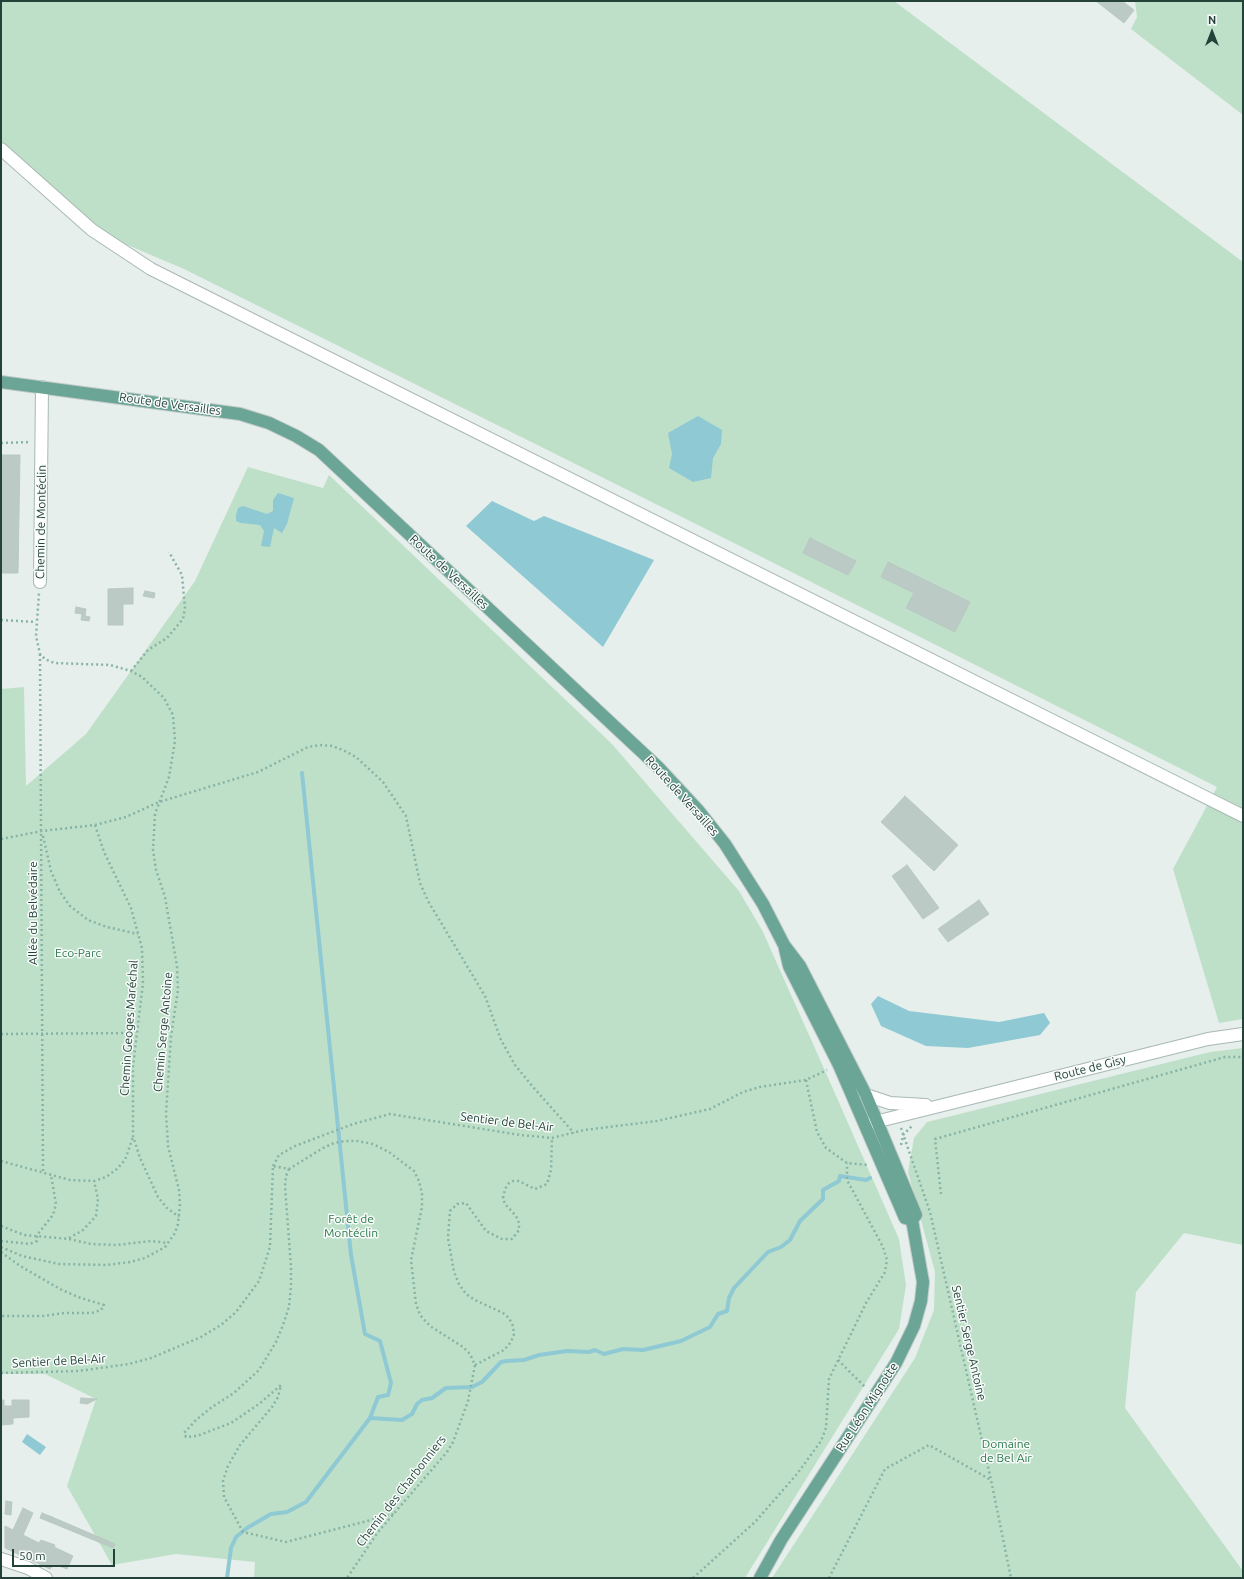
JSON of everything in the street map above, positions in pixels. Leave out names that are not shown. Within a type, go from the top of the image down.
[{"type":"main road","name":"Route de Versailles","points":[[1,382],[240,414],[269,423],[296,436],[319,450],[659,768],[698,810],[725,844],[763,904],[784,945],[800,966],[866,1094],[878,1121]]},
{"type":"main road","name":"Route de Versailles","points":[[784,945],[789,966],[839,1065],[865,1125]]},
{"type":"main road","name":"Rue Léon Mignotte","points":[[760,1578],[781,1540],[899,1356],[914,1326],[921,1301],[923,1282],[912,1220],[916,1216],[899,1178],[878,1121]]},
{"type":"main road","points":[[865,1125],[905,1218],[912,1220]]},
{"type":"street","points":[[1,149],[92,230],[151,269],[1243,816]]},
{"type":"street","name":"Chemin de Montéclin","points":[[40,582],[42,387]]},
{"type":"street","name":"Route de Gisy","points":[[865,1125],[1208,1039],[1243,1034]]},
{"type":"street","name":"Route de Gisy","points":[[866,1094],[890,1103],[937,1106]]},
{"type":"street","points":[[1,1559],[28,1568],[46,1578]]},
{"type":"path","points":[[1,443],[42,442]]},
{"type":"path","points":[[131,671],[148,650],[167,638],[183,619],[185,608],[182,575],[169,552]]},
{"type":"path","name":"Chemin de Montéclin","points":[[40,582],[36,622],[37,643],[40,654]]},
{"type":"path","points":[[1,620],[36,622]]},
{"type":"path","name":"Chemin Serge Antoine","points":[[40,654],[45,659],[54,663],[110,665],[131,671],[142,677],[164,698],[173,715],[175,741],[169,777],[155,814],[153,850],[156,870],[165,896],[177,966],[178,990],[171,1036],[166,1114],[168,1146],[179,1190],[179,1217],[175,1233],[168,1243]]},
{"type":"path","name":"Allée du Belvédaire","points":[[40,654],[43,1173]]},
{"type":"path","points":[[1,839],[42,831],[95,825],[126,817],[159,802],[258,772],[308,747],[320,745],[332,746],[356,757],[383,782],[406,816],[420,883],[485,996],[501,1040],[515,1065],[574,1133]]},
{"type":"path","name":"Chemin Geoges Maréchal","points":[[95,825],[104,852],[131,908],[142,948],[143,983],[136,1033],[132,1085],[133,1136]]},
{"type":"path","points":[[42,831],[51,871],[60,892],[70,906],[88,920],[107,927],[139,934]]},
{"type":"path","points":[[1,1034],[136,1033]]},
{"type":"path","points":[[941,1194],[935,1139],[1225,1058],[1243,1057]]},
{"type":"path","name":"Sentier de Bel-Air","points":[[1,1373],[78,1371],[129,1364],[151,1358],[201,1337],[221,1325],[236,1312],[247,1299],[259,1280],[265,1264],[270,1247],[273,1166],[279,1155],[295,1146],[353,1124],[390,1114],[520,1135],[552,1138],[574,1133],[633,1125],[710,1109],[743,1092],[760,1087],[806,1080],[839,1065]]},
{"type":"path","points":[[806,1080],[818,1132],[826,1148],[847,1163],[874,1165]]},
{"type":"path","name":"Sentier Serge Antoine","points":[[896,1117],[930,1212],[991,1480],[1011,1578]]},
{"type":"path","points":[[900,1150],[903,1135],[915,1123]]},
{"type":"path","points":[[133,1136],[140,1158],[158,1197],[166,1208],[179,1217]]},
{"type":"path","points":[[1,1161],[51,1175],[80,1181],[94,1181],[106,1177],[117,1169],[125,1160],[133,1136]]},
{"type":"path","points":[[394,1514],[286,1542],[243,1532],[224,1497],[223,1481],[228,1466],[240,1445],[272,1407],[278,1397],[281,1385],[258,1404],[230,1423],[197,1436],[186,1437],[184,1434],[196,1420],[212,1407],[234,1393],[258,1370],[276,1342],[283,1325],[289,1306],[292,1267],[285,1186],[286,1176],[289,1169],[334,1144],[358,1141],[373,1144],[389,1152],[414,1171],[419,1181],[422,1194],[422,1207],[411,1260],[416,1304],[420,1315],[430,1326],[470,1354],[474,1365],[504,1350],[511,1342],[514,1334],[513,1326],[510,1318],[502,1312],[475,1300],[466,1294],[459,1284],[454,1272],[448,1238],[450,1211],[457,1204],[466,1203],[486,1231],[502,1239],[512,1239],[519,1230],[519,1223],[516,1216],[505,1204],[503,1198],[505,1190],[509,1183],[513,1181],[519,1181],[536,1189],[547,1184],[551,1170],[552,1138]]},
{"type":"path","points":[[693,1578],[755,1522],[797,1474],[821,1441],[826,1428],[829,1379],[866,1303],[884,1272],[886,1260],[877,1234],[847,1180],[847,1163]]},
{"type":"path","points":[[273,1166],[289,1169]]},
{"type":"path","points":[[1,1241],[30,1244],[37,1241],[37,1235],[53,1215],[56,1204],[51,1175]]},
{"type":"path","points":[[69,1239],[83,1230],[96,1216],[98,1199],[94,1181]]},
{"type":"path","points":[[1,1226],[12,1232],[24,1235],[37,1235],[105,1245],[138,1241],[168,1243]]},
{"type":"path","points":[[1,1247],[40,1262],[83,1266],[107,1265],[145,1258],[157,1252],[168,1243]]},
{"type":"path","points":[[1,1252],[20,1266],[62,1290],[78,1297],[104,1305],[102,1310],[92,1313],[64,1312],[43,1316],[1,1316]]},
{"type":"path","points":[[838,1360],[874,1396]]},
{"type":"path","name":"Chemin des Charbonniers","points":[[347,1578],[378,1532],[422,1479],[447,1452],[453,1442],[468,1401],[474,1365]]},
{"type":"path","points":[[829,1578],[885,1469],[929,1444],[991,1480]]},
{"type":"green space","points":[[1,1],[894,1],[1243,262],[1243,1019],[1219,1023],[1173,869],[1217,787],[738,545],[184,269],[92,230],[1,149]]},
{"type":"green space","points":[[1135,1],[1243,1],[1243,115],[1131,29],[1137,17]]},
{"type":"green space","name":"Forêt de Montéclin","points":[[248,467],[323,488],[329,475],[612,744],[739,891],[762,930],[826,1073],[899,1239],[906,1285],[899,1329],[745,1578],[254,1578],[255,1562],[176,1554],[112,1565],[67,1486],[96,1399],[45,1374],[1,1374],[1,689],[24,687],[26,786],[86,734],[195,581]]},
{"type":"green space","name":"Domaine de Bel Air","points":[[1243,1048],[1243,1245],[1184,1233],[1136,1292],[1125,1408],[1243,1571],[1243,1578],[772,1578],[915,1358],[934,1310],[935,1272],[908,1172],[914,1138],[927,1122],[1210,1052]]},
{"type":"water","points":[[698,416],[722,430],[721,444],[713,458],[711,478],[693,482],[669,468],[672,454],[668,433]]},
{"type":"water","points":[[278,493],[294,498],[287,524],[282,533],[274,528],[270,547],[261,546],[264,531],[260,525],[236,521],[238,508],[243,506],[267,514],[273,511],[273,500]]},
{"type":"water","points":[[492,501],[534,521],[544,516],[654,560],[603,647],[466,526]]},
{"type":"water","points":[[878,996],[909,1011],[999,1022],[1044,1013],[1050,1023],[1040,1035],[968,1048],[926,1046],[881,1026],[871,1004]]},
{"type":"water","points":[[27,1434],[46,1447],[40,1455],[22,1442]]},
{"type":"building","points":[[1096,1],[1122,1],[1134,10],[1124,23]]},
{"type":"building","points":[[1,455],[20,455],[18,573],[1,573]]},
{"type":"building","points":[[810,538],[856,561],[848,575],[803,553]]},
{"type":"building","points":[[888,562],[970,602],[955,632],[906,608],[914,593],[881,577]]},
{"type":"building","points":[[133,588],[133,604],[123,604],[123,625],[108,625],[108,589]]},
{"type":"building","points":[[145,591],[155,593],[154,598],[143,596]]},
{"type":"building","points":[[76,607],[86,609],[85,616],[90,617],[89,621],[81,620],[82,614],[75,613]]},
{"type":"building","points":[[905,796],[958,845],[934,871],[881,822]]},
{"type":"building","points":[[907,865],[939,908],[923,919],[892,876]]},
{"type":"building","points":[[979,900],[989,914],[948,942],[938,929]]},
{"type":"building","points":[[81,1398],[97,1399],[87,1404],[80,1403]]},
{"type":"building","points":[[1,1400],[4,1400],[4,1406],[12,1406],[12,1400],[29,1400],[29,1417],[13,1418],[13,1424],[1,1425]]},
{"type":"building","points":[[6,1501],[12,1502],[11,1515],[5,1514]]},
{"type":"building","points":[[23,1508],[33,1513],[23,1535],[39,1543],[41,1540],[55,1545],[54,1547],[73,1556],[67,1569],[54,1564],[50,1569],[5,1548],[5,1526],[13,1530]]},
{"type":"building","points":[[42,1513],[52,1517],[50,1522],[40,1518]]},
{"type":"building","points":[[52,1517],[115,1544],[113,1548],[50,1522]]},
{"type":"waterway","points":[[302,773],[351,1255],[365,1334],[380,1341],[391,1383],[388,1395],[378,1397],[370,1418]]},
{"type":"waterway","points":[[227,1578],[231,1548],[236,1537],[247,1528],[271,1514],[287,1512],[306,1502],[370,1418],[402,1420],[412,1414],[417,1404],[422,1400],[432,1398],[446,1388],[472,1387],[482,1382],[501,1362],[524,1360],[539,1355],[567,1351],[589,1352],[595,1350],[604,1354],[623,1349],[643,1350],[681,1341],[710,1327],[718,1314],[727,1311],[729,1298],[734,1288],[768,1252],[781,1247],[790,1240],[800,1221],[823,1199],[823,1190],[839,1181],[840,1176],[866,1180],[870,1178]]},
{"type":"park label","name":"Eco-Parc","points":[[78,953]]}]
